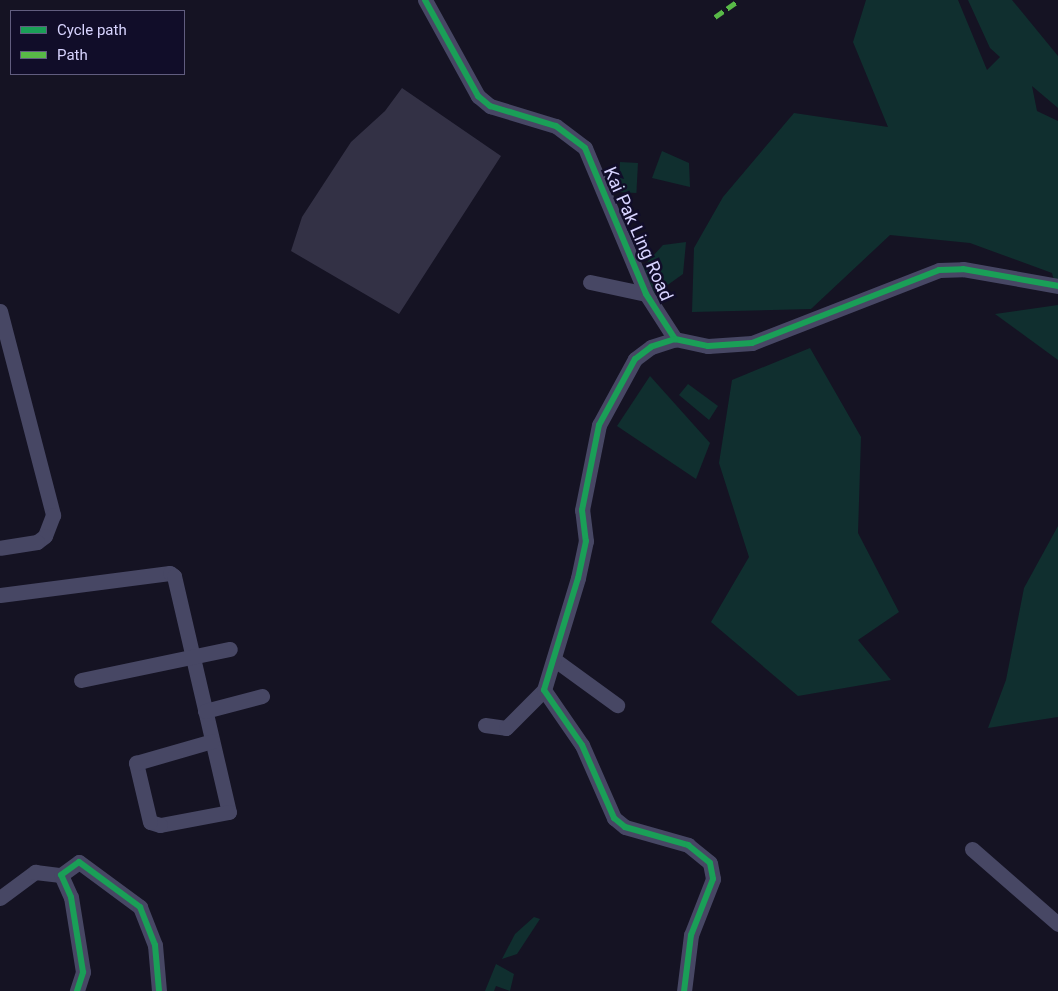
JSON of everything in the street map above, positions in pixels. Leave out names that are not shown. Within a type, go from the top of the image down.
[{"type":"street","name":"Kai Pak Ling Road","points":[[425,0],[478,96],[490,106],[556,126],[584,148],[646,294],[675,339]]},
{"type":"street","points":[[485,726],[506,728],[544,690],[555,660],[586,541],[582,510],[599,424],[635,359],[650,347],[675,339],[708,346],[752,343],[939,270],[963,269],[1058,286]]},
{"type":"street","points":[[590,282],[646,294]]},
{"type":"street","points":[[0,311],[53,515],[45,536],[37,542],[0,548]]},
{"type":"street","points":[[0,595],[170,573],[178,583],[229,812],[160,825],[150,822],[136,764],[212,741]]},
{"type":"street","points":[[81,680],[230,649]]},
{"type":"street","points":[[555,660],[617,705]]},
{"type":"street","points":[[544,690],[582,745],[614,818],[625,827],[688,845],[710,863],[712,879],[691,935],[684,991]]},
{"type":"street","points":[[206,711],[262,696]]},
{"type":"street","points":[[972,849],[1058,924]]},
{"type":"street","points":[[0,898],[35,872],[61,876],[78,862],[140,907],[155,945],[159,991]]},
{"type":"street","points":[[61,876],[71,897],[83,972],[78,991]]},
{"type":"green space","points":[[866,0],[958,0],[987,70],[1000,57],[990,48],[968,0],[1012,0],[1058,56],[1058,108],[1032,86],[1037,111],[1058,121],[1058,294],[1052,273],[970,243],[890,235],[811,309],[692,312],[694,248],[723,197],[794,113],[888,127],[853,42]]},
{"type":"green space","points":[[662,151],[689,163],[690,187],[652,178]]},
{"type":"green space","points":[[620,162],[638,163],[636,193],[618,192]]},
{"type":"green space","points":[[686,242],[683,274],[655,294],[642,268],[663,245]]},
{"type":"green space","points":[[1058,305],[1058,360],[995,314]]},
{"type":"green space","points":[[810,348],[861,437],[858,533],[899,612],[858,640],[891,680],[798,696],[711,622],[749,557],[719,463],[732,380]]},
{"type":"green space","points":[[650,376],[710,443],[696,479],[617,426]]},
{"type":"green space","points":[[688,384],[718,406],[709,420],[679,395]]},
{"type":"green space","points":[[1058,526],[1058,717],[988,728],[1006,680],[1024,588]]},
{"type":"green space","points":[[534,917],[540,919],[517,954],[502,959],[515,934]]},
{"type":"green space","points":[[496,964],[514,974],[510,991],[496,986],[494,991],[485,991]]},
{"type":"building","points":[[402,88],[501,156],[399,314],[291,251],[302,217],[351,142],[385,111]]},
{"type":"marked path","points":[[715,17],[739,0]]},
{"type":"cycle path","points":[[425,0],[478,96],[490,106],[556,126],[585,148],[646,294],[675,339],[708,346],[752,343],[939,270],[963,269],[1058,286]]},
{"type":"cycle path","points":[[675,339],[651,347],[635,359],[599,425],[582,510],[586,541],[578,578],[544,690],[582,745],[614,818],[625,827],[688,845],[710,863],[713,879],[691,935],[684,991]]},
{"type":"cycle path","points":[[77,991],[83,972],[71,897],[61,875],[79,862],[140,907],[155,945],[159,991]]}]
